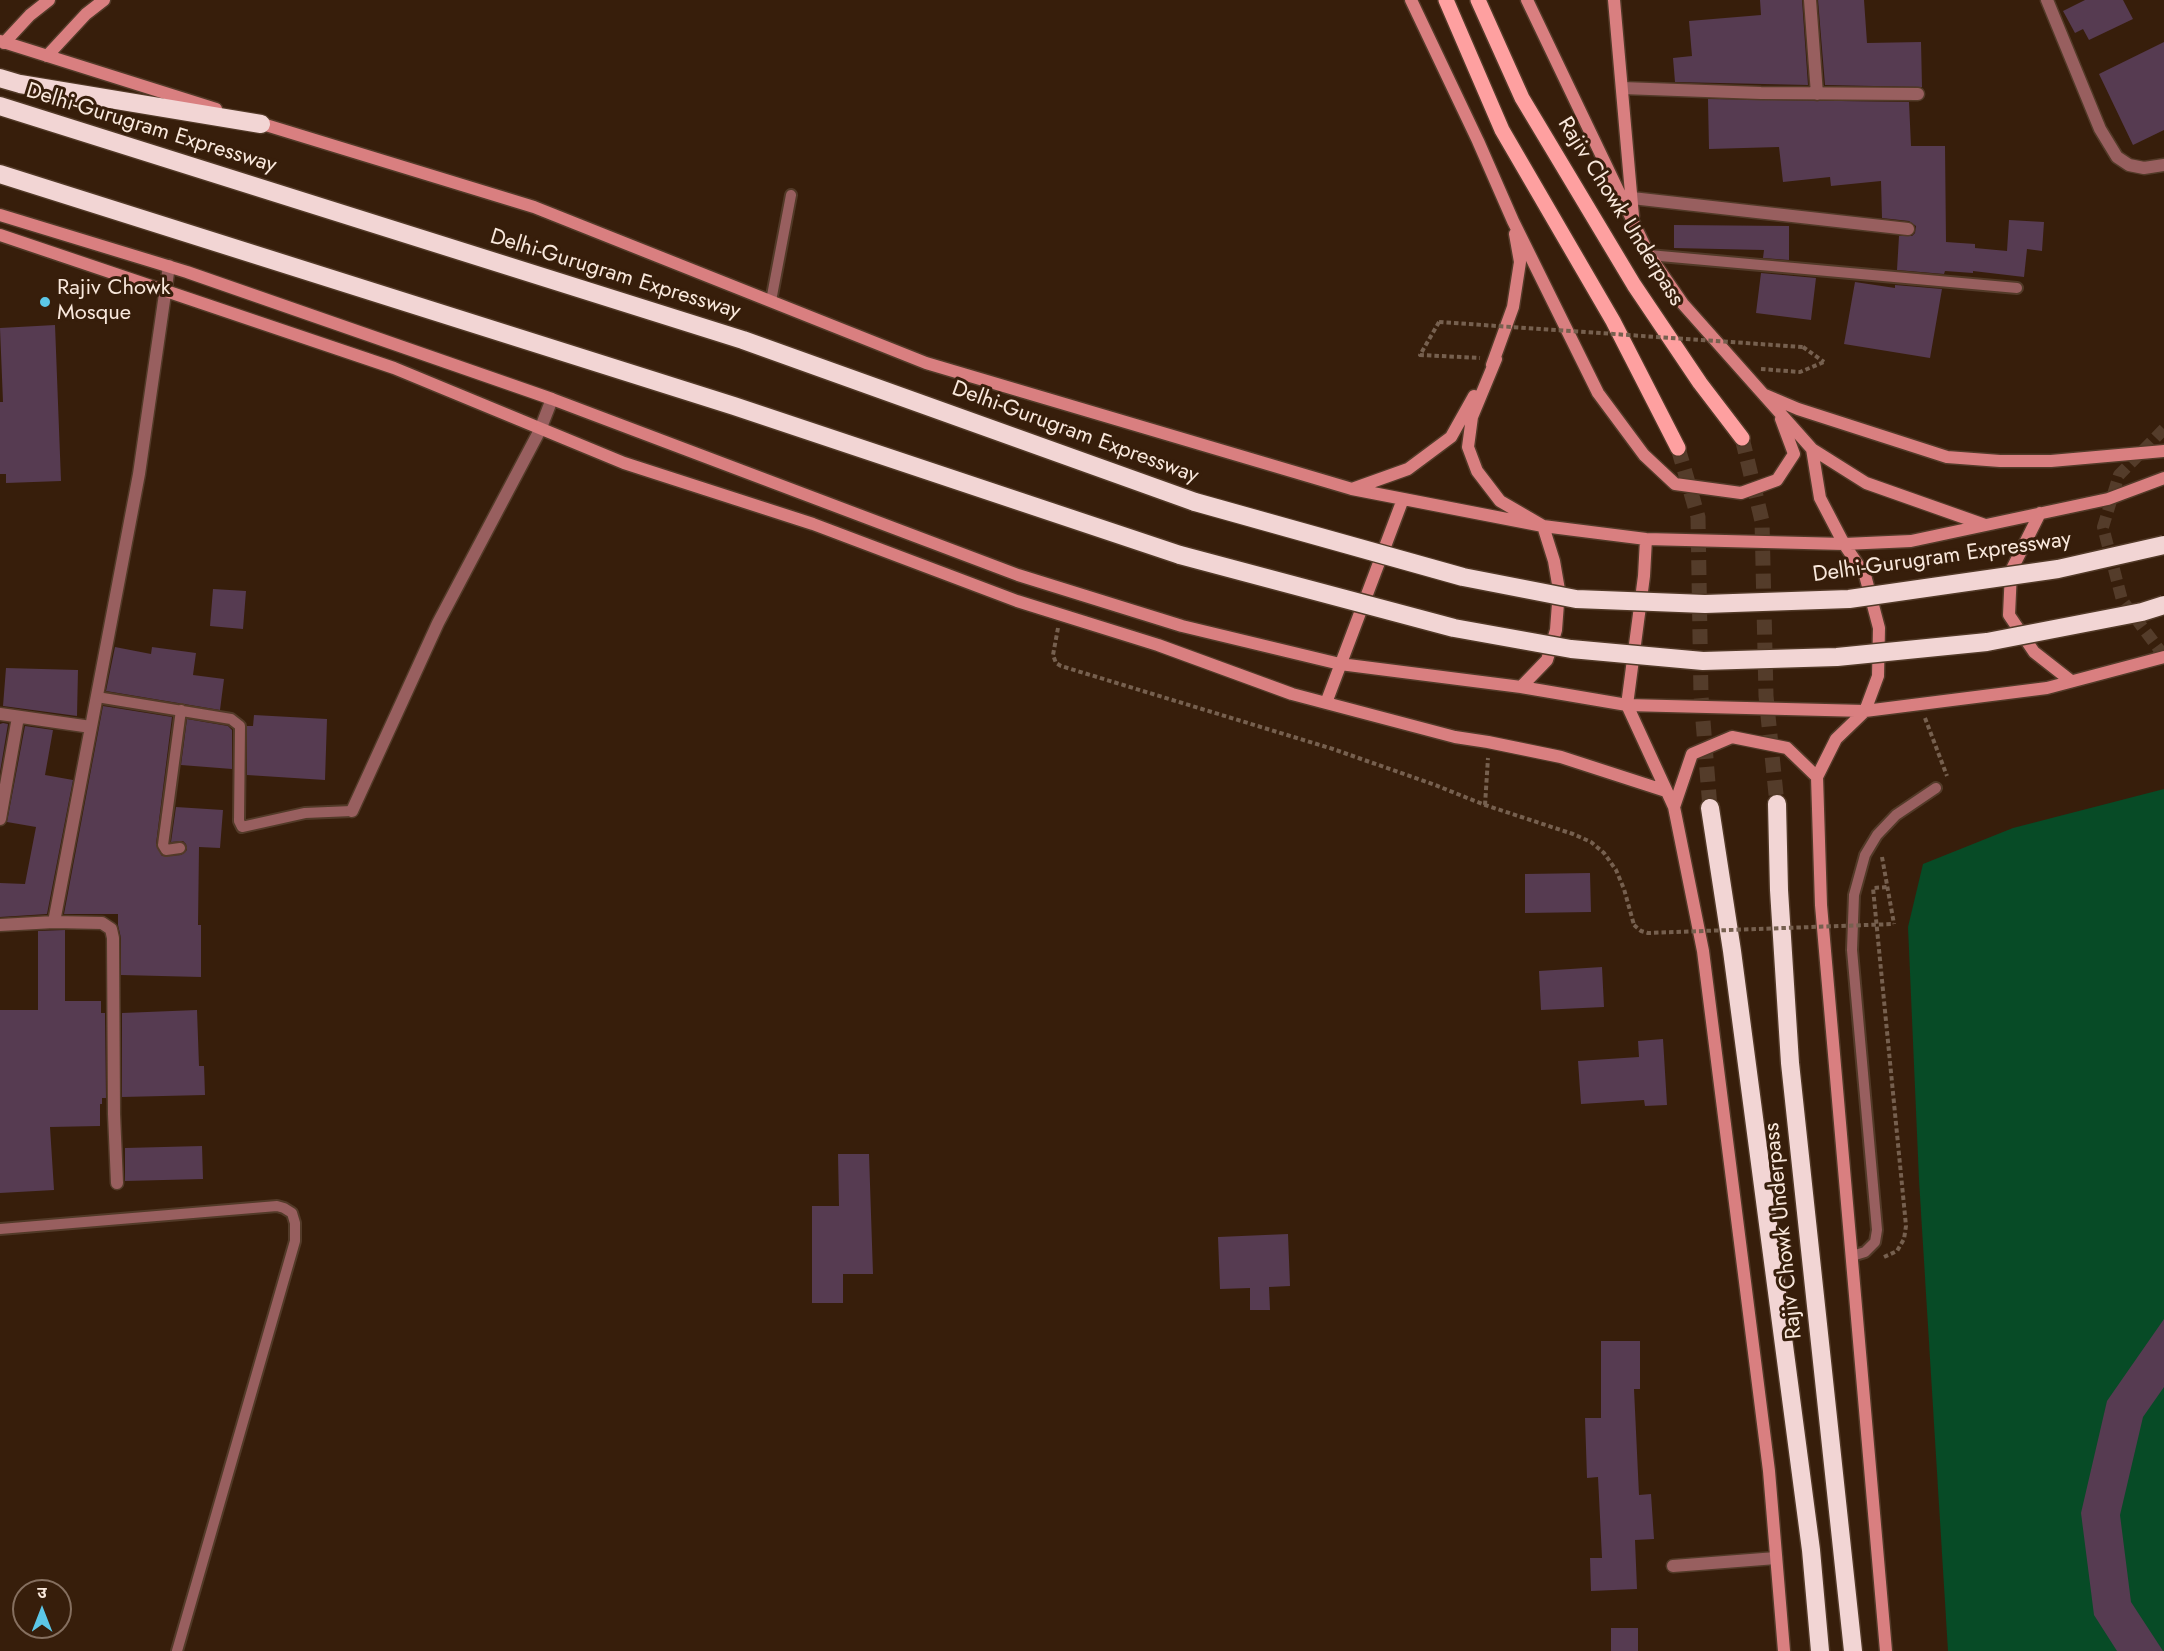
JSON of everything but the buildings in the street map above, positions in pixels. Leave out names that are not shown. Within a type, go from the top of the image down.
[{"type":"highway","points":[[0,78],[20,84],[261,124]]},
{"type":"highway","name":"Delhi-Gurugram Expressway","points":[[0,106],[743,340],[1195,502],[1463,577],[1576,599],[1705,604],[1849,599],[2058,569],[2164,545]]},
{"type":"highway","points":[[0,174],[734,405],[1180,555],[1454,628],[1571,649],[1703,661],[1837,657],[1987,642],[2142,612],[2164,605]]},
{"type":"highway","name":"Rajiv Chowk Underpass","points":[[1777,804],[1779,890],[1790,1063],[1853,1651]]},
{"type":"highway","name":"Rajiv Chowk Underpass","points":[[1710,808],[1732,951],[1809,1538],[1820,1651]]},
{"type":"main road","points":[[49,0],[2,42],[534,207],[926,363],[1352,489],[1543,526],[1646,539],[1844,544],[1911,541],[2108,499],[2164,478]]},
{"type":"main road","points":[[47,56],[86,14],[104,0]]},
{"type":"main road","points":[[1411,0],[1513,221],[1598,393],[1644,455],[1674,484],[1741,493],[1777,480],[1794,454],[1779,413]]},
{"type":"main road","points":[[1446,0],[1502,130],[1614,321],[1678,448]]},
{"type":"main road","name":"Rajiv Chowk Underpass","points":[[1478,0],[1521,98],[1634,285],[1700,382],[1742,438]]},
{"type":"main road","points":[[1527,0],[1649,255],[1683,303],[1738,367],[1812,449],[1866,483],[1985,525]]},
{"type":"main road","points":[[1614,0],[1634,226]]},
{"type":"main road","points":[[0,215],[169,266],[552,399],[1018,575],[1182,626],[1340,664],[1521,687],[1627,705],[1864,711],[2047,688],[2164,657]]},
{"type":"main road","points":[[1513,221],[1520,262],[1513,307],[1496,359],[1472,417],[1468,447],[1478,471],[1500,501],[1543,526],[1554,561],[1559,590],[1556,630],[1547,660],[1521,687]]},
{"type":"main road","points":[[0,235],[423,379],[540,430],[624,463],[813,524],[1060,616],[1158,645],[1292,694],[1455,737],[1561,756],[1666,791]]},
{"type":"main road","points":[[1352,489],[1408,469],[1451,437],[1496,359]]},
{"type":"main road","points":[[1761,393],[1798,409],[1947,457],[2000,461],[2051,461],[2164,451]]},
{"type":"main road","points":[[1812,449],[1820,498],[1844,544],[1865,575],[1879,628],[1878,676],[1864,711],[1836,739],[1817,777],[1821,904],[1886,1651]]},
{"type":"main road","points":[[1326,703],[1403,499]]},
{"type":"main road","points":[[2040,513],[2011,571],[2009,615],[2034,652],[2071,681]]},
{"type":"main road","points":[[1646,539],[1644,576],[1627,705],[1674,807],[1703,951],[1769,1471],[1784,1651]]},
{"type":"main road","points":[[1674,807],[1692,754],[1732,737],[1787,748],[1817,777]]},
{"type":"street","points":[[1810,0],[1816,94]]},
{"type":"street","points":[[2047,0],[2100,129],[2117,157],[2129,165],[2144,168],[2164,165]]},
{"type":"street","points":[[1622,88],[1816,94],[1918,94]]},
{"type":"street","points":[[1632,198],[1908,229]]},
{"type":"street","points":[[54,922],[140,474],[169,266]]},
{"type":"street","points":[[352,812],[438,623],[540,430],[552,399]]},
{"type":"street","points":[[0,714],[91,727]]},
{"type":"street","points":[[0,819],[18,717]]},
{"type":"street","points":[[0,925],[54,922],[102,923],[111,929],[117,1183]]},
{"type":"street","points":[[1673,1566],[1776,1558]]},
{"type":"lane","points":[[771,302],[791,195]]},
{"type":"lane","points":[[1649,255],[2017,288]]},
{"type":"lane","points":[[97,697],[231,719],[240,726],[239,821],[242,827],[306,813],[352,812]]},
{"type":"lane","points":[[180,848],[166,850],[163,845],[181,711]]},
{"type":"lane","points":[[1852,1256],[1865,1252],[1875,1242],[1877,1230],[1852,950],[1854,895],[1864,855],[1877,835],[1896,814],[1936,788]]},
{"type":"lane","points":[[0,1229],[277,1206],[292,1213],[296,1222],[295,1241],[177,1651]]},
{"type":"path","points":[[1496,359],[1420,355],[1439,322],[1803,347],[1824,362],[1800,372],[1738,367]]},
{"type":"path","points":[[1060,616],[1053,654],[1056,663],[1061,666],[1333,749],[1591,842],[1604,853],[1616,870],[1634,925],[1641,931],[1648,933],[1894,924],[1888,887],[1873,888],[1905,1226],[1904,1239],[1897,1251],[1853,1271]]},
{"type":"path","points":[[1485,805],[1488,742]]},
{"type":"green space","points":[[2164,789],[2164,1651],[1948,1651],[1919,1180],[1908,927],[1923,864],[2013,828]]},
{"type":"tunnel","points":[[2164,429],[2119,475],[2103,527],[2122,600],[2164,656]]},
{"type":"tunnel","points":[[1742,438],[1762,521],[1766,696],[1777,804]]},
{"type":"tunnel","points":[[1678,448],[1698,517],[1701,696],[1710,808]]},
{"type":"place","name":"Rajiv Chowk Mosque","points":[[45,302]]}]
